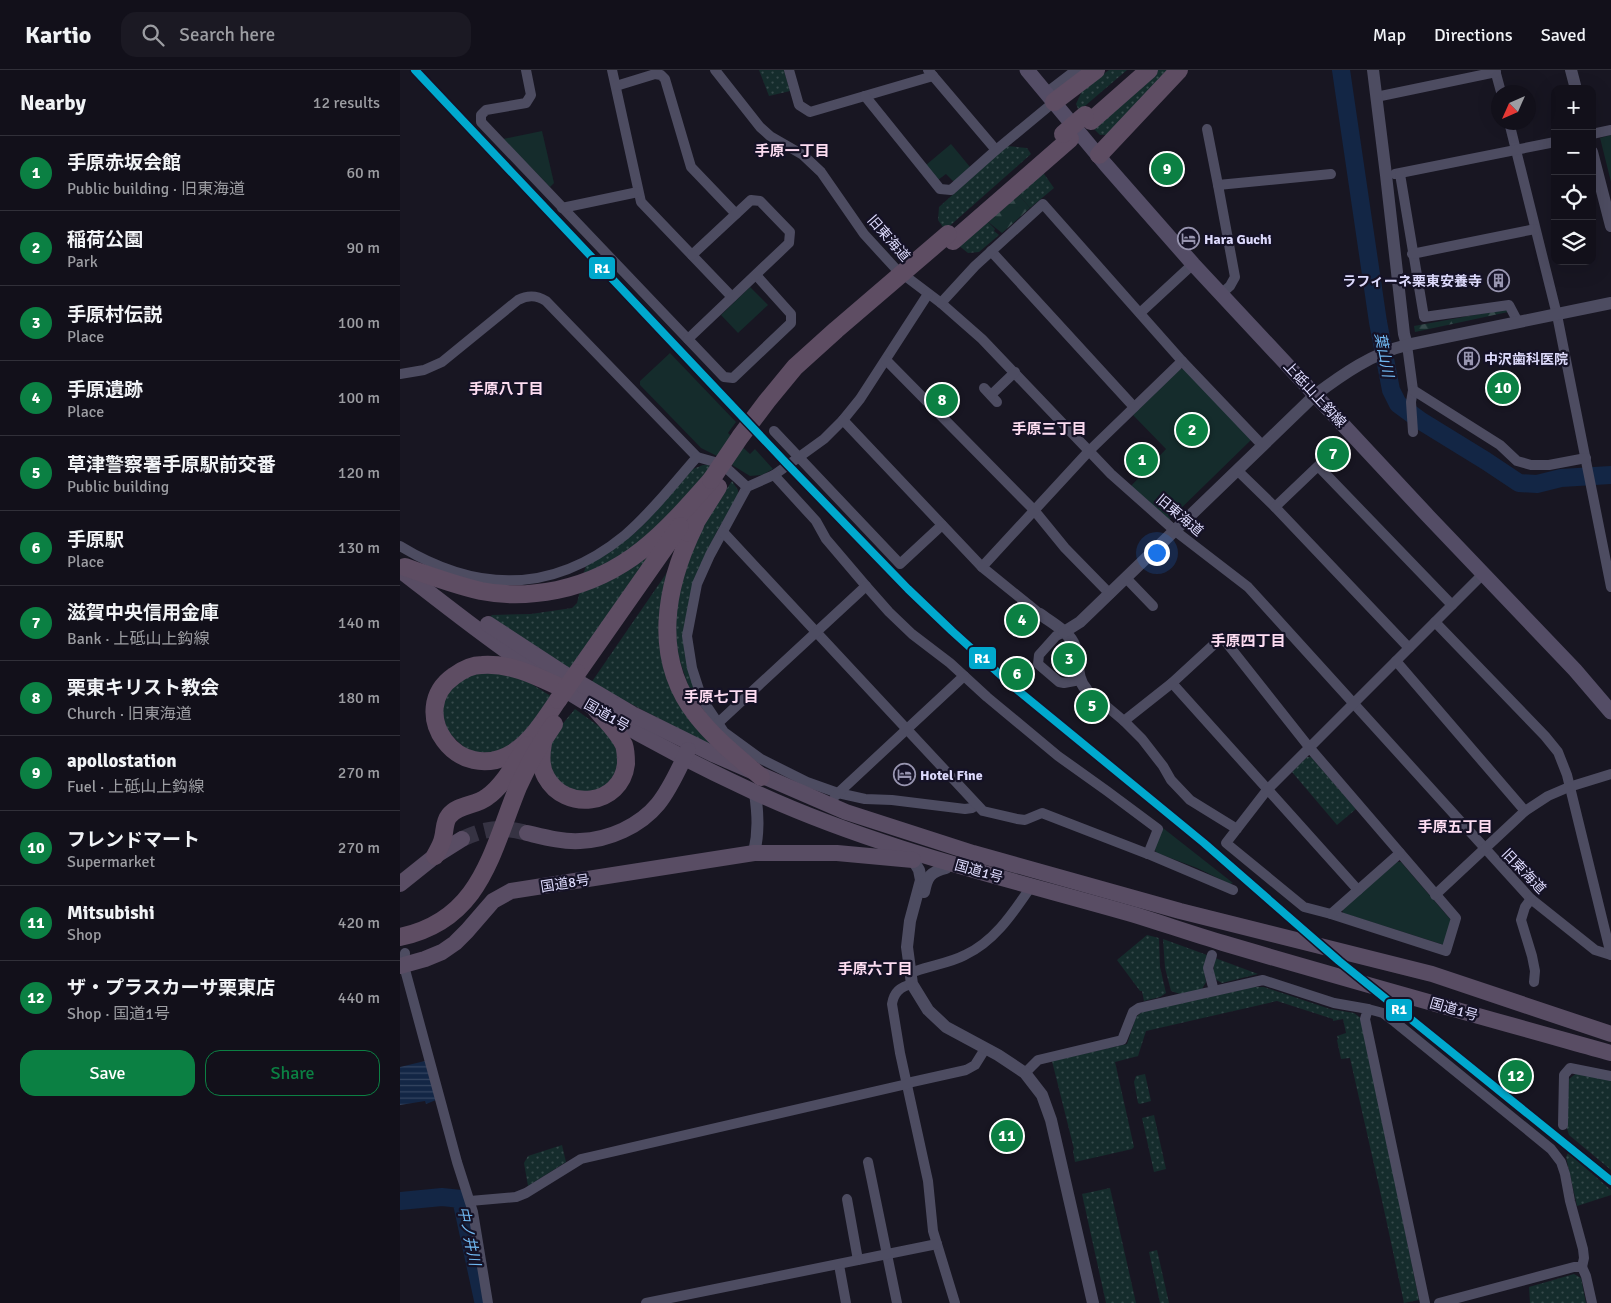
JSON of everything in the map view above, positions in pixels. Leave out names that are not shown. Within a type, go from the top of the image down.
[{"type":"highway","points":[[1050,98],[1096,70]]},
{"type":"highway","points":[[1088,118],[1135,70]]},
{"type":"highway","points":[[582,677],[715,483],[761,408],[795,367],[836,330],[951,237],[1088,118],[1149,70]]},
{"type":"highway","points":[[1099,155],[1179,70]]},
{"type":"highway","points":[[715,483],[694,524],[678,562],[671,590],[667,619],[670,659],[681,688],[695,714],[758,785]]},
{"type":"highway","points":[[402,567],[461,586],[504,594],[546,592],[585,583],[622,565],[640,552],[715,483]]},
{"type":"highway","points":[[435,856],[443,839],[449,815],[459,808],[480,803],[489,796],[508,774],[544,729],[562,698],[582,677],[694,524]]},
{"type":"highway","name":"国道1号","points":[[402,567],[562,698],[596,709],[688,751],[860,835],[917,857],[1176,928],[1382,989],[1611,1053]]},
{"type":"highway","name":"国道1号","points":[[402,567],[566,676],[632,714],[688,751]]},
{"type":"highway","points":[[544,729],[505,757],[483,762],[471,760],[450,748],[443,739],[435,717],[438,697],[443,686],[451,678],[468,668],[480,665],[503,666],[519,670],[562,698]]},
{"type":"highway","points":[[544,729],[542,764],[545,776],[551,784],[562,793],[580,800],[603,797],[614,790],[620,782],[625,772],[626,758],[624,746],[619,737],[596,709]]},
{"type":"highway","points":[[402,956],[428,929],[455,910],[471,895],[484,872],[519,786],[537,750],[544,729]]},
{"type":"highway","points":[[526,833],[554,840],[580,841],[605,837],[625,830],[658,804],[688,751]]},
{"type":"highway","name":"国道1号","points":[[758,785],[832,798],[846,812],[973,853],[1180,910],[1432,974],[1611,1034]]},
{"type":"highway","points":[[910,833],[924,847],[917,857],[946,868],[1138,921],[1176,928]]},
{"type":"highway","points":[[400,884],[435,856],[462,838]]},
{"type":"highway","name":"国道8号","points":[[402,956],[442,952],[455,943],[494,901],[510,891],[754,853],[838,853],[917,857]]},
{"type":"main road","name":"上砥山上鈎線","points":[[1027,70],[1221,294],[1575,670],[1611,712]]},
{"type":"street","points":[[526,70],[531,95],[526,103],[486,110],[480,115],[481,122],[724,376],[733,378],[791,323],[791,314],[756,275]]},
{"type":"street","points":[[612,70],[641,202],[732,297]]},
{"type":"street","name":"旧東海道","points":[[715,70],[760,127],[770,136],[803,155],[821,172],[864,234],[896,269],[941,303],[982,339],[1111,474],[1174,530],[1248,587],[1418,772],[1531,899],[1595,950],[1611,955]]},
{"type":"street","points":[[789,70],[798,105],[810,112],[865,96],[931,73],[996,150]]},
{"type":"street","points":[[865,96],[940,189],[951,190],[996,150],[1076,70]]},
{"type":"street","points":[[1373,70],[1404,334],[1413,390],[1411,402],[1413,432]]},
{"type":"street","points":[[1571,70],[1575,85]]},
{"type":"street","points":[[1376,97],[1495,71],[1499,85]]},
{"type":"street","points":[[616,86],[654,74],[661,75],[665,79],[691,167],[736,214]]},
{"type":"street","points":[[1207,129],[1235,277],[1230,286],[1221,294]]},
{"type":"street","points":[[1511,130],[1557,314],[1611,586]]},
{"type":"street","points":[[1596,133],[1611,130]]},
{"type":"street","points":[[1386,175],[1400,174],[1551,143]]},
{"type":"street","points":[[1596,167],[1610,218]]},
{"type":"street","points":[[1218,185],[1331,174]]},
{"type":"street","points":[[1400,174],[1424,317],[1509,305],[1518,322]]},
{"type":"street","points":[[562,208],[638,192]]},
{"type":"street","points":[[688,339],[789,243],[790,232],[760,201],[751,200],[692,255]]},
{"type":"street","points":[[941,303],[975,266],[1043,204],[1182,361],[1263,446]]},
{"type":"street","points":[[1412,254],[1535,229]]},
{"type":"street","points":[[991,251],[1134,407]]},
{"type":"street","points":[[1140,313],[1194,264]]},
{"type":"street","points":[[928,294],[886,360],[844,420],[800,458],[774,475],[747,487],[710,554],[697,584],[687,636],[692,668],[702,699],[724,732],[761,759],[807,782],[832,798],[892,800],[965,809],[977,805]]},
{"type":"street","points":[[400,374],[424,370],[442,362],[518,300],[524,297],[540,297],[697,457],[722,464],[747,487]]},
{"type":"street","points":[[1083,684],[1059,682],[1038,664],[1038,655],[1056,636],[1080,622],[1315,395],[1334,380],[1371,358],[1393,348],[1611,303]]},
{"type":"street","points":[[886,360],[1034,510],[1065,548],[1110,594]]},
{"type":"street","points":[[982,567],[1089,451],[1182,361]]},
{"type":"street","points":[[991,395],[1015,372]]},
{"type":"street","points":[[1413,390],[1500,445],[1517,461],[1531,465],[1586,461]]},
{"type":"street","points":[[844,420],[982,567],[1064,632],[1075,646],[1083,684],[1142,739],[1163,766],[1171,780],[1190,800],[1237,829]]},
{"type":"street","points":[[774,431],[900,564],[942,525]]},
{"type":"street","points":[[400,546],[430,563],[461,575],[482,580],[513,582],[578,566],[624,535],[646,515],[697,457]]},
{"type":"street","points":[[1275,507],[1318,466],[1452,605]]},
{"type":"street","points":[[1237,470],[1275,507],[1409,648]]},
{"type":"street","points":[[774,475],[816,520],[826,540],[889,612],[912,634],[950,663],[1058,756],[1158,829],[1148,854]]},
{"type":"street","points":[[723,532],[983,811],[1025,820],[1042,813],[1148,854],[1232,890]]},
{"type":"street","points":[[1124,721],[1172,683],[1222,637],[1309,747],[1456,918],[1446,951],[1304,907],[1226,843],[1267,790],[1309,747],[1355,703],[1483,574]]},
{"type":"street","points":[[1126,578],[1153,606]]},
{"type":"street","points":[[718,723],[866,586]]},
{"type":"street","points":[[1435,622],[1545,736],[1558,752],[1567,775],[1611,955]]},
{"type":"street","points":[[1396,661],[1525,812]]},
{"type":"street","points":[[832,798],[964,676]]},
{"type":"street","points":[[1172,683],[1358,890]]},
{"type":"street","points":[[1435,895],[1525,812],[1548,796],[1569,787],[1611,774]]},
{"type":"street","points":[[754,853],[759,829],[758,785]]},
{"type":"street","points":[[1331,914],[1400,853]]},
{"type":"street","points":[[917,857],[921,880],[910,921],[907,947],[915,988],[928,1010],[939,1022],[984,1049],[998,1055],[1025,1073],[1042,1095],[1051,1120],[1092,1303]]},
{"type":"street","points":[[915,988],[914,945],[917,922],[927,879],[938,870],[946,868]]},
{"type":"street","points":[[916,971],[964,956],[977,948],[1001,927],[1028,891]]},
{"type":"street","points":[[1531,899],[1525,907],[1521,920],[1532,956],[1535,971],[1534,982]]},
{"type":"street","points":[[1212,955],[1208,968],[1214,991]]},
{"type":"street","points":[[402,956],[470,1202],[488,1303]]},
{"type":"street","points":[[1025,1073],[1038,1060],[1122,1040],[1133,1012],[1139,1008],[1263,980],[1334,1003],[1368,1008],[1383,1013],[1551,1149],[1562,1162],[1583,1249],[1582,1267],[1592,1303]]},
{"type":"street","points":[[915,988],[902,987],[896,992],[892,1004],[928,1181],[933,1231],[955,1303]]},
{"type":"street","points":[[1368,1008],[1365,1019],[1426,1303]]},
{"type":"street","points":[[470,1202],[526,1193],[581,1159],[966,1070],[975,1065],[984,1049]]},
{"type":"street","points":[[1563,1125],[1564,1075],[1570,1068],[1611,1076]]},
{"type":"street","points":[[868,1162],[897,1303]]},
{"type":"street","points":[[847,1199],[858,1260]]},
{"type":"street","points":[[646,1303],[937,1244]]},
{"type":"street","points":[[839,1265],[846,1303]]},
{"type":"street","points":[[1439,1303],[1574,1267],[1582,1267]]},
{"type":"green space","points":[[759,70],[784,70],[790,91],[769,96]]},
{"type":"green space","points":[[1109,70],[1127,70],[1079,111],[1076,104],[1083,89]]},
{"type":"green space","points":[[1156,70],[1172,70],[1108,135],[1100,135],[1092,127]]},
{"type":"green space","points":[[542,131],[554,183],[550,187],[503,139]]},
{"type":"green space","points":[[1611,135],[1611,182],[1600,138]]},
{"type":"green space","points":[[951,144],[970,167],[954,182],[946,174],[938,180],[926,165]]},
{"type":"green space","points":[[1007,146],[1027,148],[1031,154],[945,230],[938,220],[939,207]]},
{"type":"green space","points":[[1042,171],[1054,188],[1030,208],[1017,193]]},
{"type":"green space","points":[[1017,193],[1030,208],[1002,233],[987,221]]},
{"type":"green space","points":[[987,221],[999,235],[979,252],[968,253],[958,245]]},
{"type":"green space","points":[[750,287],[768,305],[738,333],[721,315]]},
{"type":"green space","points":[[1507,309],[1508,312],[1415,332],[1414,326]]},
{"type":"green space","points":[[670,353],[736,422],[728,433],[750,454],[755,449],[773,469],[762,475],[750,476],[701,448],[640,385],[640,381]]},
{"type":"green space","points":[[1180,369],[1184,369],[1251,440],[1169,520],[1131,486],[1166,449],[1133,415]]},
{"type":"green space","points":[[708,465],[712,468],[652,538],[582,578],[586,566],[636,532],[693,469]]},
{"type":"green space","points":[[732,481],[738,490],[738,495],[705,555],[687,612],[704,710],[689,688],[679,658],[675,635],[676,601],[693,545],[715,506]]},
{"type":"green space","points":[[660,545],[572,672],[489,618],[492,615],[531,614],[572,608],[577,603],[580,591]]},
{"type":"green space","points":[[668,571],[663,636],[719,750],[591,683]]},
{"type":"green space","points":[[495,670],[530,683],[554,698],[538,722],[499,753],[469,752],[447,731],[442,710],[444,700],[456,681],[464,676]]},
{"type":"green space","points":[[575,709],[611,738],[615,744],[618,759],[615,773],[607,785],[596,791],[578,795],[553,778],[548,758],[554,738]]},
{"type":"green space","points":[[1307,757],[1311,757],[1356,809],[1337,825],[1292,772]]},
{"type":"green space","points":[[1163,828],[1233,883],[1230,884],[1197,868],[1157,853],[1154,849]]},
{"type":"green space","points":[[1397,862],[1401,862],[1450,919],[1451,923],[1444,945],[1343,913],[1342,909]]},
{"type":"green space","points":[[1147,935],[1159,938],[1160,967],[1166,993],[1160,997],[1144,1001],[1142,991],[1140,991],[1117,960]]},
{"type":"green space","points":[[1163,939],[1207,955],[1204,968],[1206,982],[1202,989],[1180,994],[1171,991],[1165,968]]},
{"type":"green space","points":[[1215,958],[1258,974],[1222,983],[1215,979],[1213,973]]},
{"type":"green space","points":[[1254,987],[1264,987],[1330,1009],[1354,1013],[1362,1019],[1419,1300],[1404,1303],[1350,1058],[1341,1059],[1337,1036],[1346,1033],[1343,1019],[1333,1021],[1333,1019],[1277,1001],[1146,1031],[1138,1056],[1115,1062],[1134,1147],[1075,1162],[1074,1149],[1052,1061],[1127,1044],[1136,1017],[1142,1012]]},
{"type":"green space","points":[[1578,1072],[1611,1080],[1611,1170],[1569,1135],[1566,1125],[1569,1079]]},
{"type":"green space","points":[[1145,1074],[1151,1101],[1140,1104],[1138,1103],[1134,1082],[1136,1076]]},
{"type":"green space","points":[[1154,1115],[1166,1169],[1154,1172],[1142,1118]]},
{"type":"green space","points":[[562,1145],[566,1162],[528,1186],[524,1163],[528,1156]]},
{"type":"green space","points":[[1568,1153],[1611,1190],[1611,1195],[1577,1206],[1566,1157]]},
{"type":"green space","points":[[1110,1188],[1136,1303],[1106,1303],[1082,1194]]},
{"type":"green space","points":[[1157,1250],[1169,1303],[1160,1303],[1149,1252]]},
{"type":"green space","points":[[1574,1274],[1581,1278],[1586,1303],[1530,1303],[1529,1287]]},
{"type":"water","points":[[425,1061],[436,1100],[426,1104],[425,1101],[400,1105],[400,1067]]},
{"type":"waterway","name":"葉山川","points":[[1341,70],[1378,322],[1391,390],[1398,404],[1421,421],[1519,483],[1537,484],[1561,478],[1611,475]]},
{"type":"waterway","name":"中ノ井川","points":[[400,1201],[442,1197],[461,1199],[483,1300]]},
{"type":"tunnel","points":[[462,839],[479,832],[494,829],[509,829],[527,833]]},
{"type":"transit line","name":"R1","points":[[415,70],[788,465],[908,589],[952,631],[1015,688],[1204,843],[1339,961],[1611,1181]]},
{"type":"place","name":"apollostation","points":[[1167,169]]},
{"type":"place","name":"Hara Guchi","points":[[1188,239]]},
{"type":"place","name":"ラフィーネ栗東安養寺","points":[[1498,281]]},
{"type":"place","name":"中沢歯科医院","points":[[1468,359]]},
{"type":"place","name":"フレンドマート","points":[[1503,388]]},
{"type":"place","name":"栗東キリスト教会","points":[[942,400]]},
{"type":"place","name":"稲荷公園","points":[[1192,430]]},
{"type":"place","name":"滋賀中央信用金庫","points":[[1333,454]]},
{"type":"place","name":"手原赤坂会館","points":[[1142,460]]},
{"type":"place","name":"手原遺跡","points":[[1022,620]]},
{"type":"place","name":"手原村伝説","points":[[1069,659]]},
{"type":"place","name":"手原駅","points":[[1017,674]]},
{"type":"place","name":"草津警察署手原駅前交番","points":[[1092,706]]},
{"type":"place","name":"Hotel Fine","points":[[904,775]]},
{"type":"place","name":"ザ・プラスカーサ栗東店","points":[[1516,1076]]},
{"type":"place","name":"Mitsubishi","points":[[1007,1136]]},
{"type":"district","name":"手原一丁目","points":[[792,151]]},
{"type":"district","name":"手原八丁目","points":[[506,389]]},
{"type":"district","name":"手原三丁目","points":[[1049,429]]},
{"type":"district","name":"手原四丁目","points":[[1248,641]]},
{"type":"district","name":"手原七丁目","points":[[721,697]]},
{"type":"district","name":"手原五丁目","points":[[1455,827]]},
{"type":"district","name":"手原六丁目","points":[[875,969]]}]
